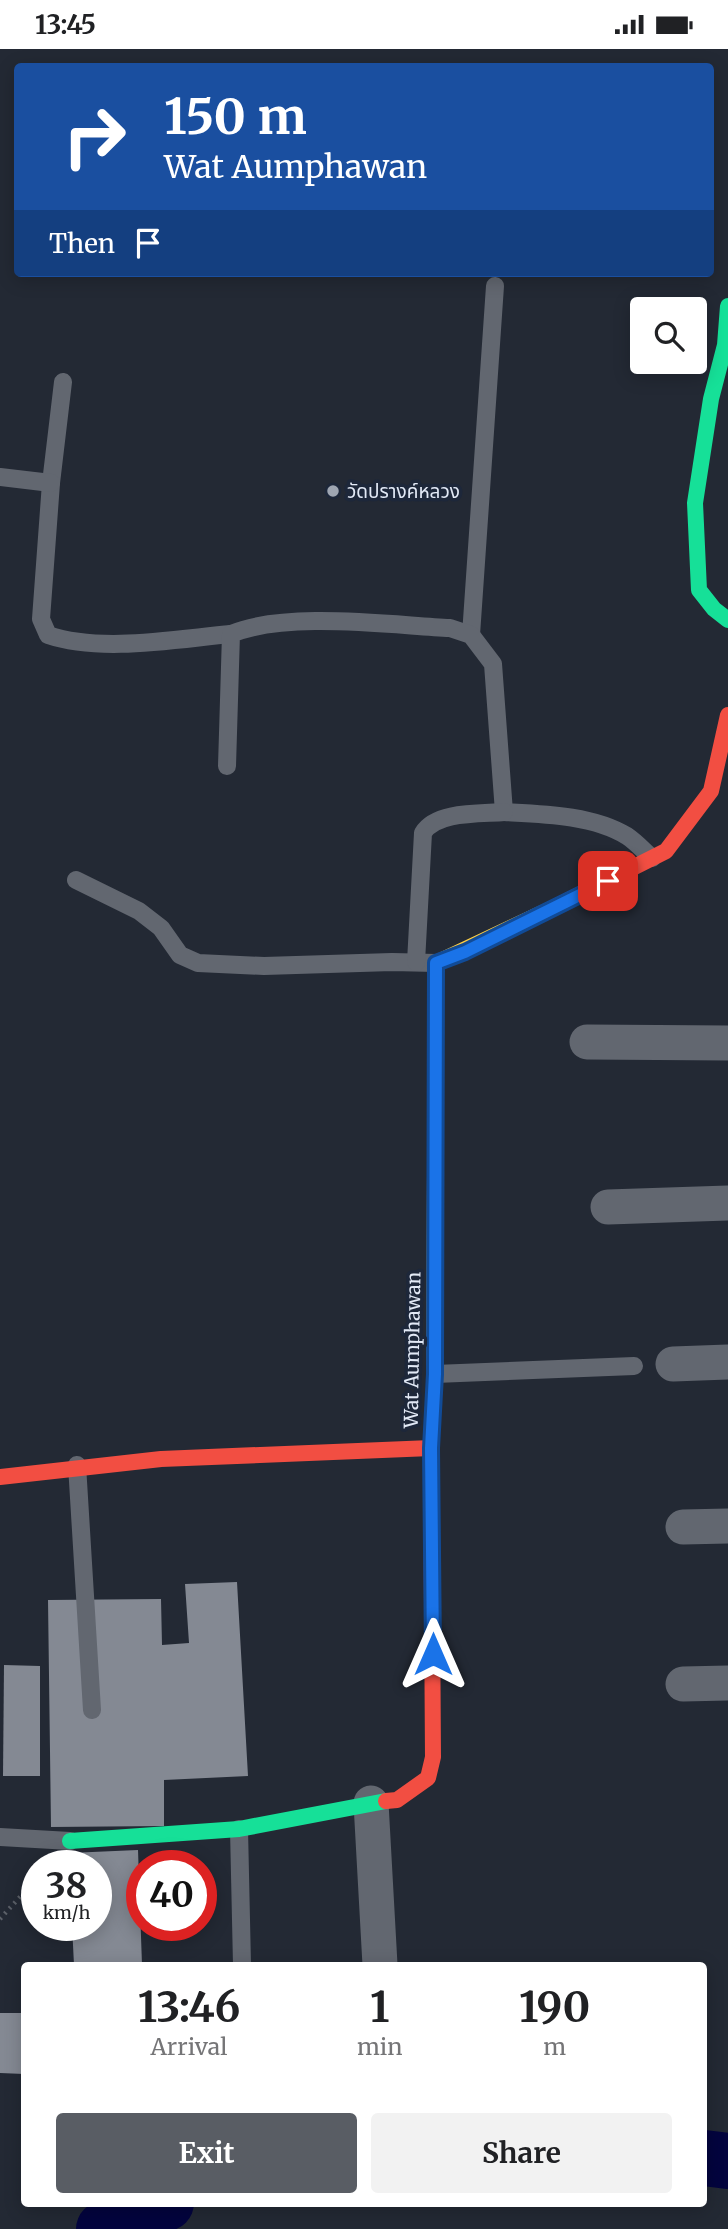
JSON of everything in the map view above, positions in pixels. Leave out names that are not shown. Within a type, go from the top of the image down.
[{"type":"street","points":[[728,306],[726,345],[711,399],[695,503],[699,590],[714,609],[728,620]]},
{"type":"street","points":[[436,963],[564,904],[666,851],[711,791],[728,715]]},
{"type":"street","name":"Wat Aumphawan","points":[[70,1841],[239,1829],[397,1800],[428,1778],[433,1757],[431,1448],[435,1374],[436,963]]},
{"type":"street","points":[[587,1042],[728,1043]]},
{"type":"street","points":[[608,1207],[728,1203]]},
{"type":"street","points":[[673,1364],[728,1362]]},
{"type":"street","points":[[0,1477],[77,1465],[162,1458],[431,1448]]},
{"type":"street","points":[[683,1527],[728,1526]]},
{"type":"street","points":[[683,1684],[728,1683]]},
{"type":"street","points":[[371,1803],[380,1962]]},
{"type":"lane","points":[[471,635],[495,286]]},
{"type":"lane","points":[[63,382],[51,483],[41,619],[48,635],[66,641],[101,643],[231,634],[250,626],[315,622],[450,628],[471,635],[493,664],[504,812]]},
{"type":"lane","points":[[0,477],[51,483]]},
{"type":"lane","points":[[227,766],[231,634]]},
{"type":"lane","points":[[416,962],[423,833],[427,827],[441,820],[504,812],[541,814],[597,824],[626,836],[652,858]]},
{"type":"lane","points":[[76,880],[139,911],[161,928],[180,955],[198,963],[264,966],[436,963]]},
{"type":"lane","points":[[435,1374],[634,1366]]},
{"type":"lane","points":[[77,1465],[92,1710]]},
{"type":"lane","points":[[239,1829],[242,1962]]},
{"type":"lane","points":[[0,1837],[70,1841]]},
{"type":"path","points":[[0,1919],[21,1896]]},
{"type":"building","points":[[237,1582],[248,1776],[164,1780],[164,1826],[51,1827],[48,1600],[161,1599],[162,1645],[189,1643],[185,1584]]},
{"type":"building","points":[[4,1665],[40,1666],[40,1776],[3,1776]]},
{"type":"building","points":[[112,1851],[126,1851],[126,1941],[141,1941],[142,1962],[74,1962],[73,1941],[112,1941]]},
{"type":"building","points":[[0,2013],[21,2013],[21,2074],[0,2073]]},
{"type":"waterway","points":[[707,2158],[728,2161]]},
{"type":"waterway","points":[[104,2229],[156,2207]]},
{"type":"traffic: fast","points":[[728,306],[725,345],[711,399],[695,503],[699,590],[714,609],[728,620]]},
{"type":"traffic: fast","points":[[70,1841],[239,1829],[386,1801]]},
{"type":"traffic: slow","points":[[434,1390],[436,963],[553,908]]},
{"type":"traffic: jam","points":[[553,908],[666,851],[711,791],[728,715]]},
{"type":"traffic: jam","points":[[386,1801],[397,1800],[428,1778],[433,1757],[431,1448],[434,1390]]},
{"type":"traffic: jam","points":[[0,1477],[161,1459],[431,1448]]},
{"type":"place","name":"วัดปรางค์หลวง","points":[[333,491]]},
{"type":"route","points":[[433,1654],[431,1448],[435,1374],[436,963],[465,952],[608,881]]}]
